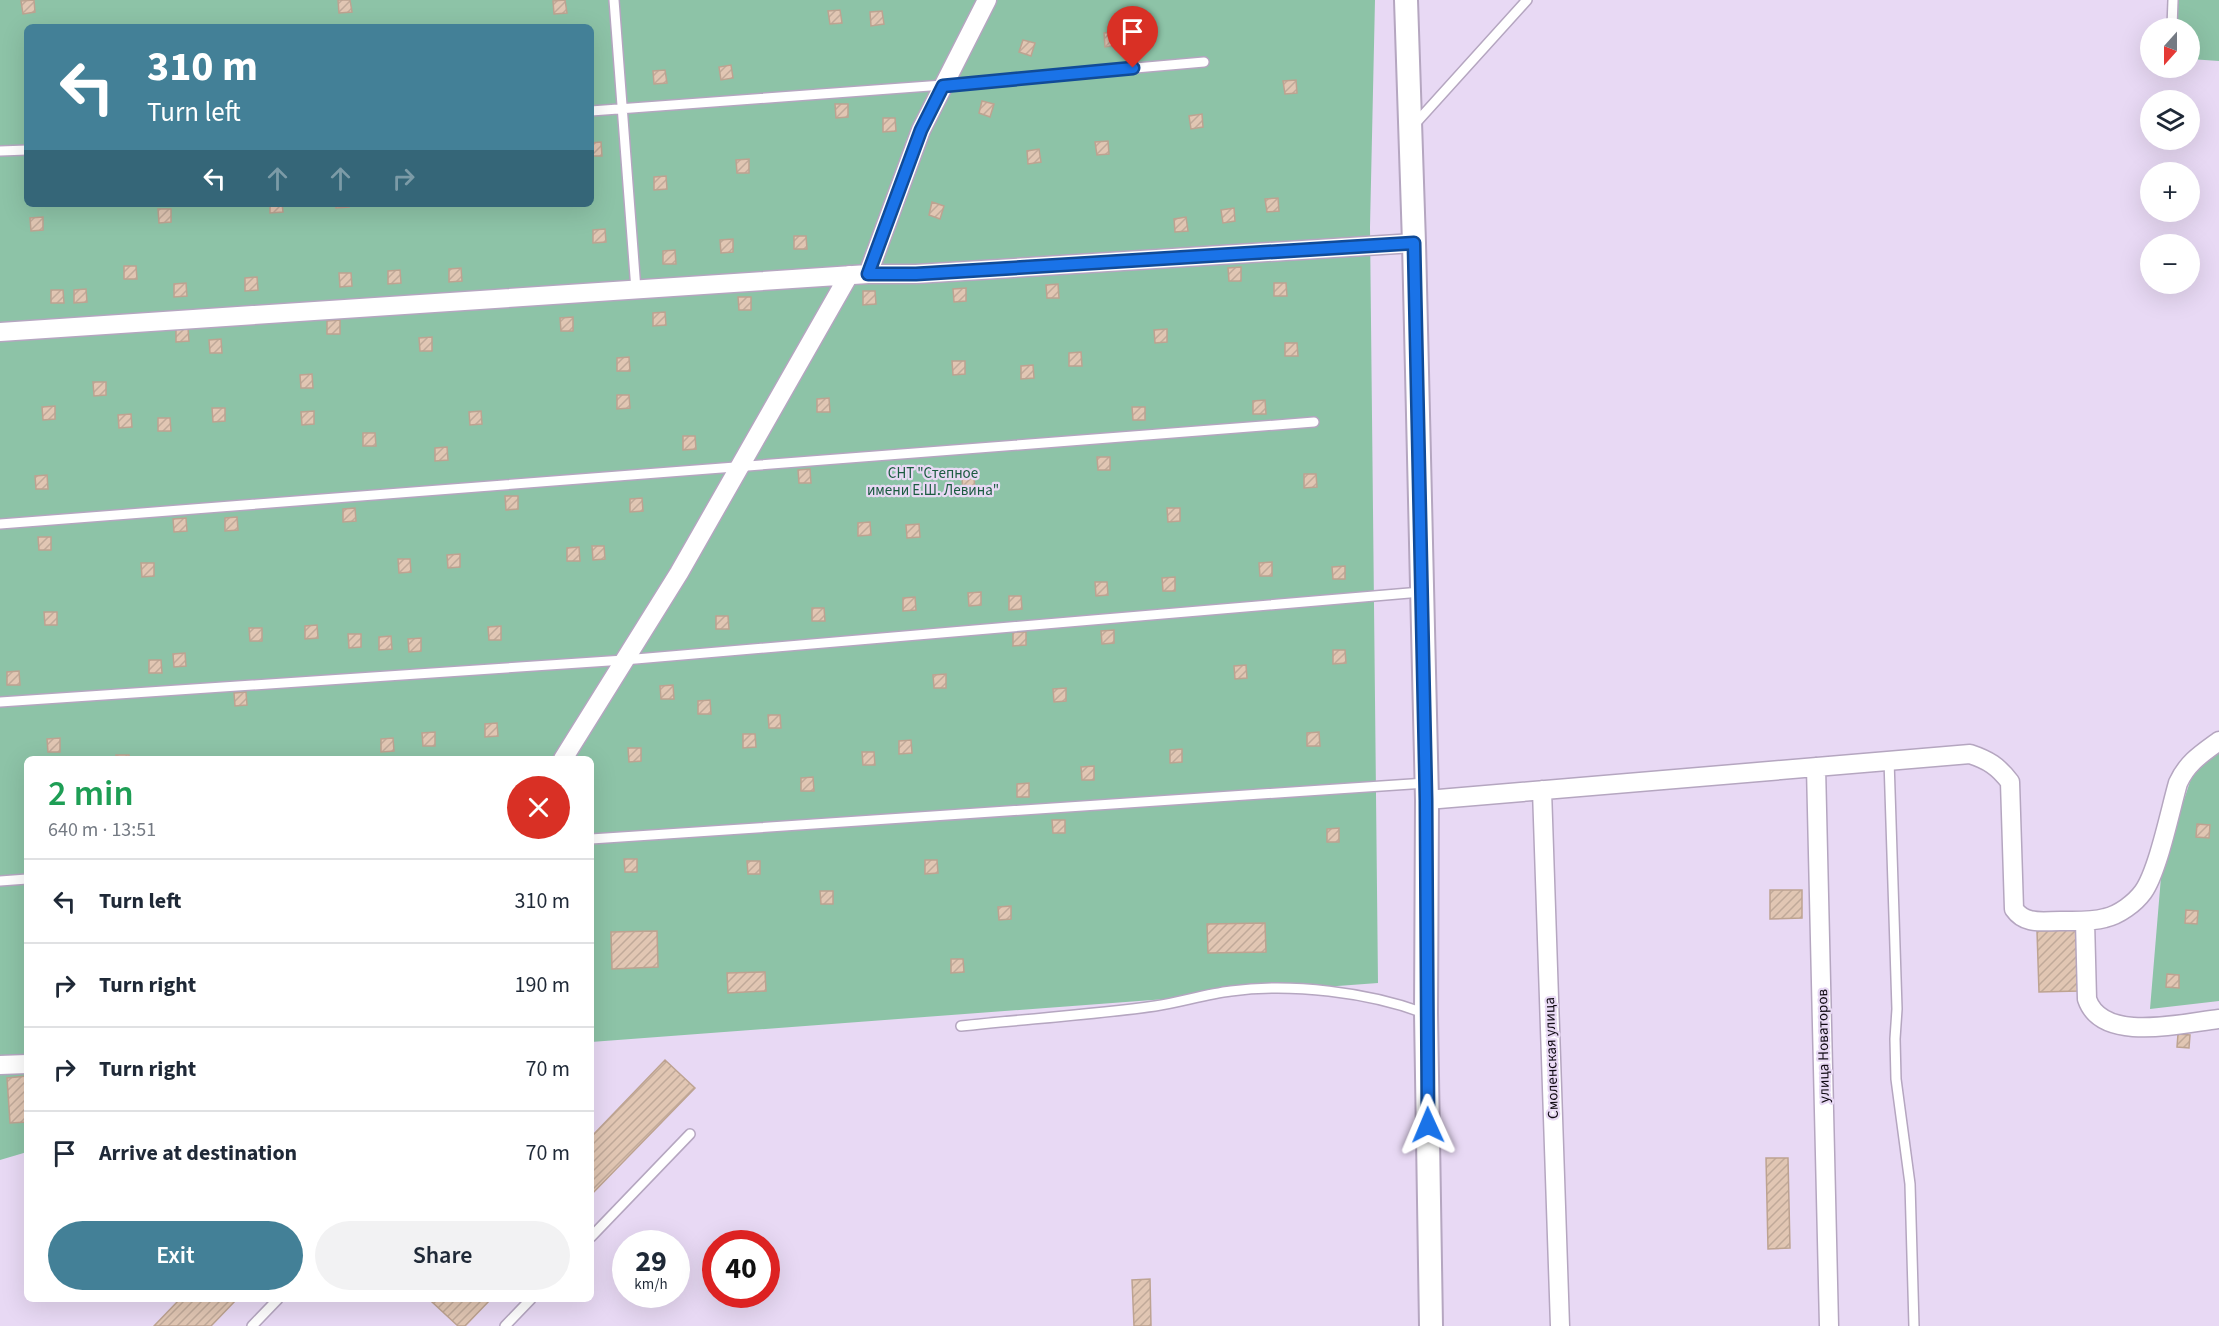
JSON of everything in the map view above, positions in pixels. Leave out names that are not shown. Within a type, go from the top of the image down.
[{"type":"street","points":[[868,274],[921,130],[987,0]]},
{"type":"street","points":[[1406,0],[1414,243],[1426,791],[1426,1013],[1431,1326]]},
{"type":"street","points":[[0,332],[849,275],[916,274],[1414,243]]},
{"type":"street","points":[[565,756],[679,573],[849,275]]},
{"type":"street","points":[[1426,791],[1542,790],[1970,754],[1999,768],[2010,782],[2014,909],[2020,917],[2033,921],[2085,921],[2108,918],[2128,907],[2142,893],[2151,875],[2183,772],[2193,760],[2219,741]]},
{"type":"street","name":"улица Новаторов","points":[[1816,766],[1829,1326]]},
{"type":"street","name":"Смоленская улица","points":[[1542,790],[1560,1326]]},
{"type":"street","points":[[2085,921],[2087,999],[2091,1010],[2101,1019],[2116,1025],[2135,1027],[2219,1019]]},
{"type":"street","points":[[0,1065],[24,1064]]},
{"type":"lane","points":[[614,0],[636,290]]},
{"type":"lane","points":[[1410,129],[1527,0]]},
{"type":"lane","points":[[2172,18],[2173,0]]},
{"type":"lane","points":[[594,111],[943,86],[1204,62]]},
{"type":"lane","points":[[0,151],[24,150]]},
{"type":"lane","points":[[0,524],[1314,422]]},
{"type":"lane","points":[[0,702],[624,660],[1422,592]]},
{"type":"lane","points":[[1889,760],[1898,1008],[1895,1039],[1896,1079],[1910,1184],[1914,1326]]},
{"type":"lane","points":[[594,838],[1426,791]]},
{"type":"lane","points":[[0,881],[24,879]]},
{"type":"lane","points":[[961,1026],[1155,1006],[1232,991],[1275,988],[1323,991],[1397,1003],[1426,1013]]},
{"type":"lane","points":[[594,1234],[690,1134]]},
{"type":"lane","points":[[252,1326],[275,1302]]},
{"type":"lane","points":[[505,1326],[528,1302]]},
{"type":"green space","name":"СНТ \"Степное имени Е.Ш. Левина\"","points":[[0,0],[1375,0],[1370,227],[1378,983],[594,1042],[594,756],[24,756],[24,1153],[0,1160]]},
{"type":"green space","points":[[2169,0],[2219,0],[2219,61],[2200,60],[2200,18],[2170,18]]},
{"type":"green space","points":[[2219,747],[2219,1001],[2150,1009],[2162,865],[2197,761]]},
{"type":"building","points":[[34,0],[35,12],[23,14],[21,1]]},
{"type":"building","points":[[338,0],[350,0],[352,12],[339,13]]},
{"type":"building","points":[[565,0],[567,13],[554,14],[553,1]]},
{"type":"building","points":[[840,10],[842,23],[830,24],[828,11]]},
{"type":"building","points":[[882,11],[884,24],[871,26],[870,12]]},
{"type":"building","points":[[1116,32],[1118,45],[1105,47],[1104,33]]},
{"type":"building","points":[[1023,40],[1035,43],[1031,56],[1019,52]]},
{"type":"building","points":[[731,65],[733,78],[721,80],[719,67]]},
{"type":"building","points":[[665,70],[667,83],[654,84],[653,71]]},
{"type":"building","points":[[1296,80],[1297,93],[1285,94],[1283,81]]},
{"type":"building","points":[[982,101],[994,104],[990,117],[979,113]]},
{"type":"building","points":[[835,104],[848,104],[848,117],[836,118]]},
{"type":"building","points":[[1202,114],[1203,127],[1191,129],[1189,116]]},
{"type":"building","points":[[883,118],[895,118],[896,131],[883,132]]},
{"type":"building","points":[[1108,141],[1109,154],[1097,155],[1095,142]]},
{"type":"building","points":[[601,142],[602,156],[594,156],[594,143]]},
{"type":"building","points":[[1039,149],[1041,162],[1028,164],[1027,151]]},
{"type":"building","points":[[749,159],[749,173],[737,173],[736,160]]},
{"type":"building","points":[[666,176],[667,189],[654,190],[654,177]]},
{"type":"building","points":[[1278,198],[1279,211],[1267,212],[1265,199]]},
{"type":"building","points":[[932,202],[944,206],[940,219],[929,215]]},
{"type":"building","points":[[270,207],[282,207],[283,212],[270,213]]},
{"type":"building","points":[[1234,208],[1235,221],[1223,223],[1221,210]]},
{"type":"building","points":[[158,209],[171,209],[171,222],[159,223]]},
{"type":"building","points":[[43,217],[43,230],[31,231],[30,218]]},
{"type":"building","points":[[1186,217],[1188,231],[1175,232],[1174,219]]},
{"type":"building","points":[[605,229],[606,242],[593,243],[593,230]]},
{"type":"building","points":[[794,236],[806,236],[807,249],[794,249]]},
{"type":"building","points":[[733,239],[733,252],[721,253],[720,240]]},
{"type":"building","points":[[675,250],[676,264],[663,264],[663,251]]},
{"type":"building","points":[[124,266],[136,266],[137,279],[124,279]]},
{"type":"building","points":[[1241,267],[1241,281],[1229,281],[1228,268]]},
{"type":"building","points":[[461,268],[462,281],[449,282],[449,269]]},
{"type":"building","points":[[400,270],[401,283],[388,284],[388,271]]},
{"type":"building","points":[[339,273],[351,273],[352,286],[340,287]]},
{"type":"building","points":[[257,277],[258,290],[245,291],[245,278]]},
{"type":"building","points":[[186,283],[187,296],[174,297],[174,284]]},
{"type":"building","points":[[1274,283],[1286,283],[1287,296],[1274,296]]},
{"type":"building","points":[[1058,284],[1059,298],[1047,298],[1046,285]]},
{"type":"building","points":[[966,288],[966,301],[954,302],[953,289]]},
{"type":"building","points":[[86,289],[87,302],[74,303],[74,290]]},
{"type":"building","points":[[51,290],[63,290],[64,303],[51,303]]},
{"type":"building","points":[[863,291],[875,291],[876,304],[863,305]]},
{"type":"building","points":[[738,297],[751,297],[751,310],[739,310]]},
{"type":"building","points":[[665,312],[666,325],[653,326],[653,313]]},
{"type":"building","points":[[573,317],[573,331],[561,331],[560,318]]},
{"type":"building","points":[[340,320],[340,334],[327,334],[327,321]]},
{"type":"building","points":[[188,328],[189,341],[176,342],[176,329]]},
{"type":"building","points":[[1167,329],[1167,342],[1155,343],[1154,330]]},
{"type":"building","points":[[432,337],[432,351],[420,351],[419,338]]},
{"type":"building","points":[[221,339],[222,353],[210,353],[209,340]]},
{"type":"building","points":[[1285,343],[1297,343],[1298,356],[1285,356]]},
{"type":"building","points":[[1081,352],[1082,366],[1069,366],[1069,353]]},
{"type":"building","points":[[629,357],[630,371],[617,371],[617,358]]},
{"type":"building","points":[[952,361],[965,361],[965,374],[953,375]]},
{"type":"building","points":[[1033,365],[1034,378],[1021,379],[1021,366]]},
{"type":"building","points":[[312,374],[313,388],[301,388],[300,375]]},
{"type":"building","points":[[93,382],[106,382],[106,395],[94,396]]},
{"type":"building","points":[[617,395],[629,395],[630,408],[617,409]]},
{"type":"building","points":[[829,398],[830,412],[817,412],[817,399]]},
{"type":"building","points":[[1265,400],[1266,414],[1253,414],[1253,401]]},
{"type":"building","points":[[55,406],[55,419],[43,420],[42,407]]},
{"type":"building","points":[[1132,407],[1145,407],[1145,420],[1133,420]]},
{"type":"building","points":[[212,408],[225,408],[225,421],[213,422]]},
{"type":"building","points":[[314,411],[314,424],[302,425],[301,412]]},
{"type":"building","points":[[481,411],[482,424],[470,425],[469,412]]},
{"type":"building","points":[[131,414],[132,427],[119,428],[118,415]]},
{"type":"building","points":[[158,418],[170,418],[171,431],[158,431]]},
{"type":"building","points":[[363,433],[375,433],[376,446],[363,446]]},
{"type":"building","points":[[683,436],[695,436],[696,449],[683,450]]},
{"type":"building","points":[[447,447],[448,460],[435,461],[435,448]]},
{"type":"building","points":[[1097,457],[1110,457],[1110,470],[1098,470]]},
{"type":"building","points":[[810,469],[811,483],[799,483],[798,470]]},
{"type":"building","points":[[1304,474],[1316,474],[1317,487],[1304,488]]},
{"type":"building","points":[[47,475],[48,489],[36,489],[35,476]]},
{"type":"building","points":[[974,477],[975,491],[963,491],[962,478]]},
{"type":"building","points":[[505,496],[518,496],[518,509],[506,510]]},
{"type":"building","points":[[642,498],[643,511],[630,512],[630,499]]},
{"type":"building","points":[[355,508],[356,521],[343,522],[343,509]]},
{"type":"building","points":[[1167,508],[1180,508],[1180,521],[1168,522]]},
{"type":"building","points":[[237,517],[238,530],[225,531],[225,518]]},
{"type":"building","points":[[186,518],[187,531],[174,532],[173,519]]},
{"type":"building","points":[[870,522],[871,535],[858,536],[858,523]]},
{"type":"building","points":[[919,524],[920,537],[907,538],[906,525]]},
{"type":"building","points":[[38,537],[51,537],[51,550],[39,550]]},
{"type":"building","points":[[592,546],[604,546],[605,559],[593,560]]},
{"type":"building","points":[[579,547],[580,561],[567,561],[567,548]]},
{"type":"building","points":[[460,554],[460,567],[448,568],[447,555]]},
{"type":"building","points":[[398,559],[410,559],[411,572],[399,573]]},
{"type":"building","points":[[1272,562],[1272,576],[1260,576],[1259,563]]},
{"type":"building","points":[[141,563],[154,563],[154,576],[142,577]]},
{"type":"building","points":[[1345,566],[1345,579],[1333,579],[1332,567]]},
{"type":"building","points":[[1175,577],[1175,591],[1163,591],[1162,578]]},
{"type":"building","points":[[1095,582],[1107,582],[1108,595],[1096,596]]},
{"type":"building","points":[[981,592],[981,605],[969,606],[968,593]]},
{"type":"building","points":[[1009,596],[1021,596],[1022,609],[1009,610]]},
{"type":"building","points":[[915,597],[916,610],[903,611],[903,598]]},
{"type":"building","points":[[812,608],[824,608],[825,621],[812,621]]},
{"type":"building","points":[[44,612],[57,612],[57,625],[45,625]]},
{"type":"building","points":[[716,616],[728,616],[729,629],[716,629]]},
{"type":"building","points":[[317,625],[318,638],[305,639],[305,626]]},
{"type":"building","points":[[501,626],[501,640],[489,640],[488,627]]},
{"type":"building","points":[[249,628],[262,628],[262,641],[250,641]]},
{"type":"building","points":[[1114,630],[1114,643],[1102,644],[1101,631]]},
{"type":"building","points":[[1013,632],[1026,632],[1026,645],[1013,646]]},
{"type":"building","points":[[348,634],[361,634],[361,647],[349,648]]},
{"type":"building","points":[[391,636],[392,649],[379,650],[379,637]]},
{"type":"building","points":[[421,638],[421,651],[409,652],[408,639]]},
{"type":"building","points":[[1333,650],[1345,650],[1346,663],[1333,664]]},
{"type":"building","points":[[185,653],[186,666],[174,667],[173,654]]},
{"type":"building","points":[[149,660],[161,660],[162,673],[149,673]]},
{"type":"building","points":[[1246,665],[1247,678],[1235,679],[1234,666]]},
{"type":"building","points":[[19,671],[20,685],[7,685],[7,672]]},
{"type":"building","points":[[946,674],[946,688],[934,688],[933,675]]},
{"type":"building","points":[[673,685],[674,699],[661,699],[660,686]]},
{"type":"building","points":[[1066,688],[1066,701],[1054,702],[1053,689]]},
{"type":"building","points":[[246,692],[247,705],[235,706],[234,693]]},
{"type":"building","points":[[710,700],[711,714],[698,714],[698,701]]},
{"type":"building","points":[[768,715],[780,715],[781,728],[769,728]]},
{"type":"building","points":[[497,723],[498,736],[485,737],[485,724]]},
{"type":"building","points":[[435,732],[435,746],[423,746],[422,733]]},
{"type":"building","points":[[1319,732],[1320,746],[1307,746],[1307,733]]},
{"type":"building","points":[[743,734],[755,734],[756,747],[743,748]]},
{"type":"building","points":[[60,738],[60,752],[48,752],[47,739]]},
{"type":"building","points":[[393,738],[394,751],[381,752],[381,739]]},
{"type":"building","points":[[911,740],[912,753],[899,754],[899,741]]},
{"type":"building","points":[[628,748],[641,748],[641,761],[629,762]]},
{"type":"building","points":[[1182,749],[1182,762],[1170,763],[1170,750]]},
{"type":"building","points":[[862,752],[874,752],[875,765],[863,765]]},
{"type":"building","points":[[1094,766],[1094,780],[1082,780],[1081,767]]},
{"type":"building","points":[[813,777],[814,791],[801,791],[801,778]]},
{"type":"building","points":[[1029,783],[1029,797],[1017,797],[1017,784]]},
{"type":"building","points":[[1052,820],[1065,820],[1065,833],[1053,833]]},
{"type":"building","points":[[2197,824],[2210,825],[2209,838],[2196,837]]},
{"type":"building","points":[[1339,828],[1339,842],[1327,842],[1327,829]]},
{"type":"building","points":[[624,859],[637,859],[637,872],[625,872]]},
{"type":"building","points":[[925,860],[937,860],[938,873],[925,874]]},
{"type":"building","points":[[747,861],[760,861],[760,874],[748,874]]},
{"type":"building","points":[[1770,890],[1802,890],[1802,918],[1770,919]]},
{"type":"building","points":[[820,891],[833,891],[833,904],[821,904]]},
{"type":"building","points":[[1011,906],[1011,919],[999,920],[998,907]]},
{"type":"building","points":[[2186,910],[2198,911],[2197,924],[2185,923]]},
{"type":"building","points":[[1265,923],[1266,952],[1208,953],[1207,924]]},
{"type":"building","points":[[2076,930],[2078,991],[2039,992],[2037,931]]},
{"type":"building","points":[[657,931],[658,967],[612,969],[611,932]]},
{"type":"building","points":[[951,959],[963,959],[964,972],[951,973]]},
{"type":"building","points":[[765,972],[766,991],[728,993],[727,973]]},
{"type":"building","points":[[2167,974],[2179,975],[2179,988],[2166,987]]},
{"type":"building","points":[[2178,1034],[2190,1035],[2189,1048],[2177,1047]]},
{"type":"building","points":[[665,1060],[695,1088],[594,1192],[594,1134]]},
{"type":"building","points":[[24,1076],[24,1122],[10,1123],[7,1078]]},
{"type":"building","points":[[1766,1158],[1788,1158],[1790,1248],[1768,1249]]},
{"type":"building","points":[[1150,1279],[1151,1326],[1134,1326],[1132,1280]]},
{"type":"building","points":[[177,1302],[234,1302],[211,1326],[154,1326]]},
{"type":"building","points":[[432,1302],[488,1302],[465,1326],[458,1326]]},
{"type":"route","points":[[1133,68],[943,86],[921,130],[868,274],[916,274],[1414,243],[1426,800],[1428,1125]]}]
